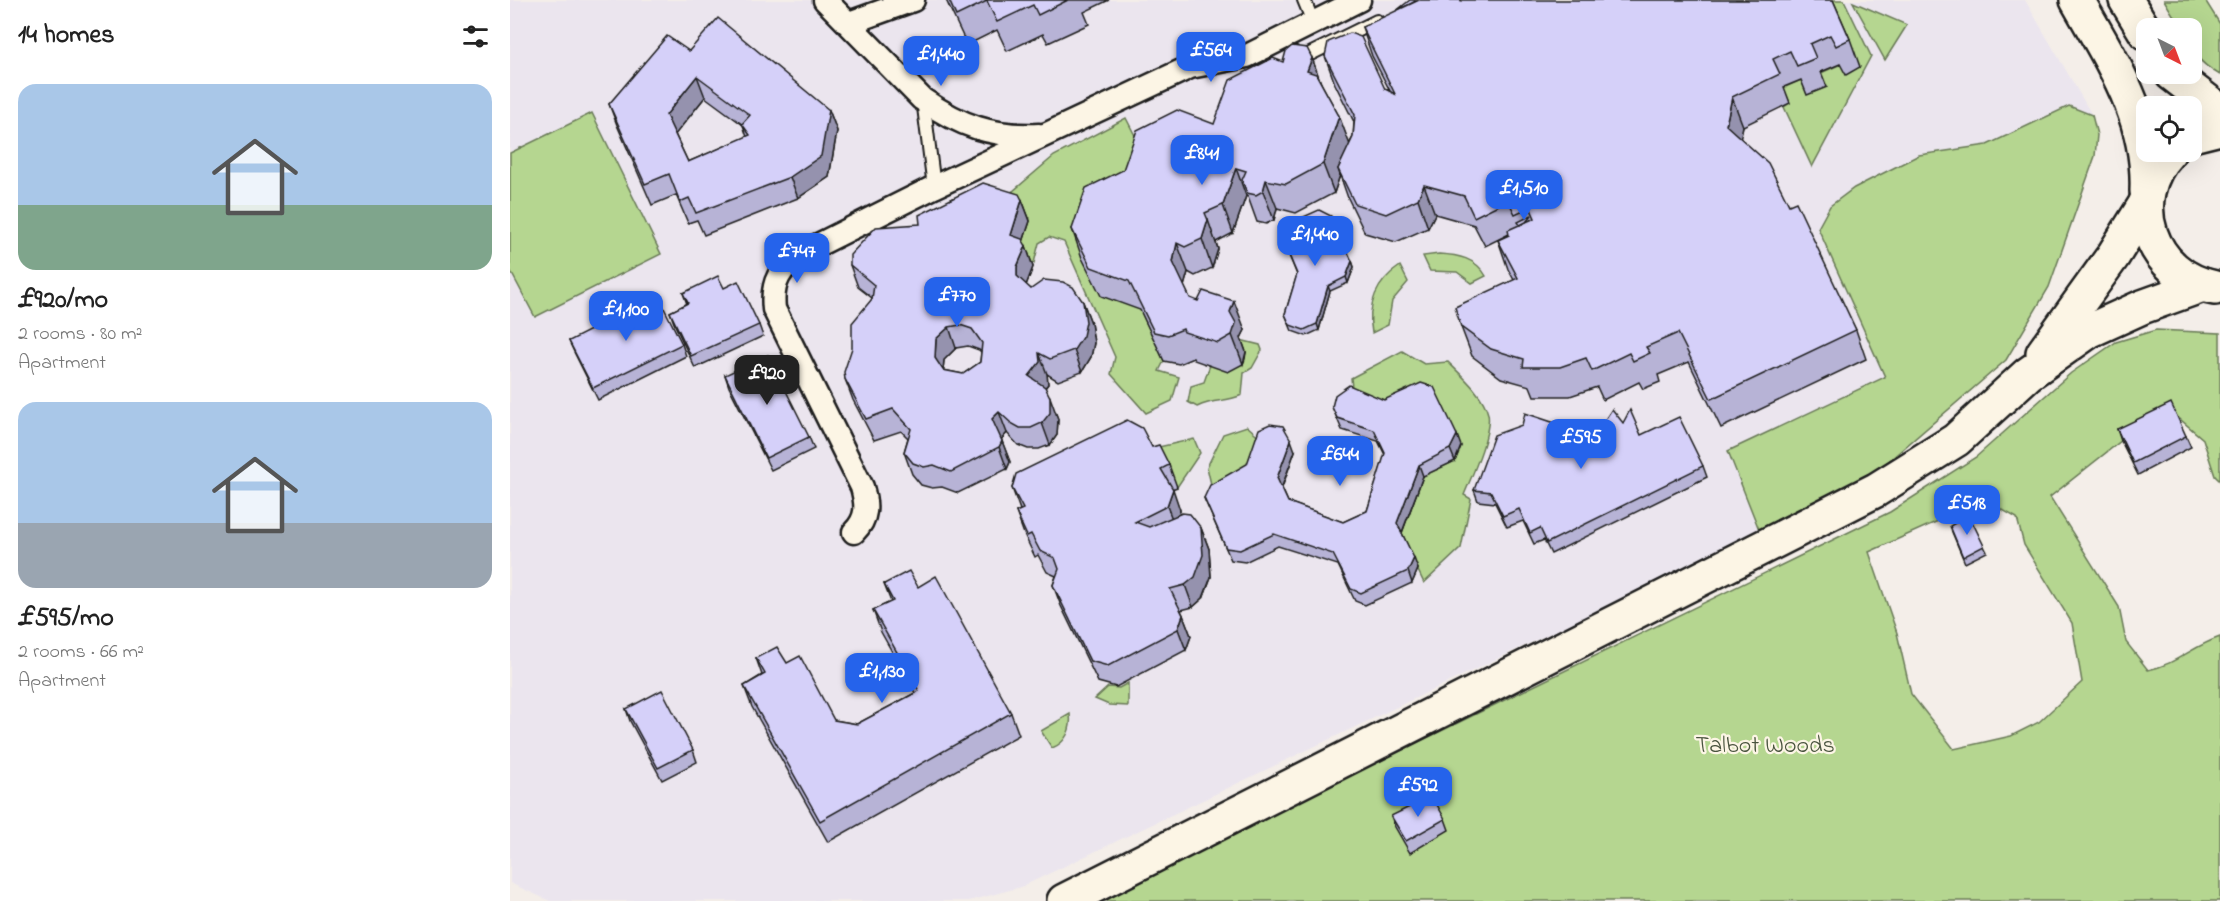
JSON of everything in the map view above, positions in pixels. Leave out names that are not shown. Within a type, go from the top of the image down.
[{"type":"main road","points":[[2077,0],[2131,96],[2148,164],[2146,197],[2148,228],[2158,252],[2178,273],[2213,289]]},
{"type":"main road","points":[[2127,0],[2137,18]]},
{"type":"main road","points":[[2185,84],[2220,111]]},
{"type":"main road","points":[[2202,132],[2220,128]]},
{"type":"main road","points":[[2028,374],[2113,256],[2146,197],[2161,162]]},
{"type":"main road","points":[[1064,901],[1876,490],[1956,440],[2028,374],[2089,331],[2117,317],[2213,289]]},
{"type":"street","points":[[825,0],[922,99],[957,120],[989,133],[1012,136],[1046,134]]},
{"type":"street","points":[[849,23],[896,4],[913,0]]},
{"type":"street","points":[[854,532],[864,523],[867,503],[862,487],[774,309],[774,286],[783,267],[802,253],[934,187],[1190,67],[1252,59],[1314,22],[1359,0]]},
{"type":"lane","points":[[1304,0],[1314,22]]},
{"type":"lane","points":[[1281,68],[1385,16]]},
{"type":"lane","points":[[922,99],[934,187]]},
{"type":"shaded area","points":[[510,0],[2025,0],[2092,115],[2097,135],[2049,287],[2006,360],[1869,478],[1681,571],[1021,887],[969,901],[550,901],[510,883]]},
{"type":"green space","points":[[1828,0],[1844,0],[1871,56],[1812,167],[1784,107],[1790,103],[1783,88],[1801,80],[1807,94],[1821,73],[1841,64]]},
{"type":"green space","points":[[2164,0],[2205,0],[2220,24],[2220,75],[2202,63],[2202,18],[2175,18]]},
{"type":"green space","points":[[1853,2],[1907,25],[1885,60]]},
{"type":"green space","points":[[2069,106],[2092,115],[2097,135],[2095,156],[2049,287],[2006,360],[1869,478],[1760,532],[1728,451],[1885,377],[1818,228],[1830,206],[1854,188],[1919,155],[1987,145]]},
{"type":"green space","points":[[592,113],[661,254],[535,317],[510,270],[510,153]]},
{"type":"green space","points":[[1126,118],[1147,159],[1140,310],[1164,361],[1159,371],[1179,377],[1172,401],[1146,413],[1111,374],[1115,357],[1064,242],[1049,237],[1039,243],[1034,263],[1018,257],[1030,218],[991,201],[1013,191],[1054,156]]},
{"type":"green space","points":[[1453,255],[1472,261],[1486,276],[1472,283],[1457,272],[1430,271],[1423,256]]},
{"type":"green space","points":[[1400,266],[1408,282],[1392,301],[1388,325],[1372,333],[1371,313],[1375,295],[1385,279]]},
{"type":"green space","name":"Talbot Woods","points":[[2156,330],[2220,333],[2220,481],[2215,476],[2203,439],[2175,415],[2121,441],[2050,497],[2119,607],[2126,642],[2148,670],[2167,664],[2220,637],[2220,901],[1093,901],[1890,512],[1976,457],[2071,373],[2116,342]],"holes":[[[1985,500],[2017,518],[2024,545],[2072,623],[2082,682],[2039,722],[2011,736],[1954,749],[1911,694],[1897,633],[1869,552]]]},
{"type":"green space","points":[[1240,340],[1260,345],[1262,350],[1252,368],[1244,373],[1242,395],[1197,407],[1188,402],[1191,386],[1204,382],[1210,365],[1243,364],[1246,352]]},
{"type":"green space","points":[[1402,351],[1424,364],[1448,362],[1477,393],[1488,414],[1484,443],[1464,495],[1471,499],[1461,548],[1424,583],[1401,535],[1423,476],[1455,461],[1388,411],[1353,397],[1351,378]]},
{"type":"green space","points":[[1247,426],[1263,440],[1251,476],[1214,497],[1207,467],[1223,434]]},
{"type":"green space","points":[[1194,439],[1200,453],[1177,487],[1167,467],[1150,449]]},
{"type":"green space","points":[[1128,683],[1128,706],[1109,705],[1095,699],[1108,687],[1119,688]]},
{"type":"green space","points":[[1070,714],[1067,735],[1061,743],[1052,748],[1041,731]]},
{"type":"building","points":[[949,0],[1068,0],[1038,15],[1033,5],[997,22],[987,1],[956,16]]},
{"type":"building","points":[[1410,0],[1418,0],[1396,11]]},
{"type":"building","points":[[1419,0],[1833,0],[1850,39],[1836,46],[1830,35],[1810,44],[1816,58],[1797,66],[1790,51],[1773,59],[1780,74],[1732,97],[1726,125],[1768,163],[1789,205],[1796,202],[1856,330],[1711,399],[1678,333],[1646,347],[1650,353],[1633,361],[1629,353],[1592,371],[1586,358],[1560,367],[1523,367],[1524,359],[1491,349],[1461,327],[1455,307],[1518,278],[1498,240],[1509,235],[1508,230],[1535,218],[1530,207],[1515,214],[1508,200],[1474,217],[1464,196],[1424,185],[1418,199],[1386,214],[1355,204],[1338,169],[1353,137],[1355,115],[1325,56],[1328,42],[1350,33],[1361,37],[1385,89],[1395,94],[1362,27]]},
{"type":"building","points":[[718,18],[829,110],[821,156],[790,177],[696,213],[689,198],[680,202],[669,174],[645,184],[609,104],[667,36],[689,51]],"holes":[[[697,76],[750,115],[742,124],[750,135],[688,162],[666,115]]]},
{"type":"building","points":[[1292,46],[1307,48],[1312,58],[1307,71],[1316,74],[1339,116],[1323,164],[1286,184],[1266,180],[1263,191],[1256,195],[1247,193],[1242,180],[1246,171],[1236,168],[1223,205],[1205,213],[1208,220],[1202,239],[1185,247],[1177,243],[1173,262],[1190,298],[1198,301],[1203,291],[1234,301],[1230,312],[1236,323],[1232,335],[1218,343],[1184,332],[1183,329],[1168,335],[1154,332],[1129,281],[1091,267],[1072,229],[1086,188],[1123,170],[1137,130],[1177,110],[1214,124],[1230,80],[1273,58],[1283,62],[1286,51]]},
{"type":"building","points":[[983,183],[1019,194],[1022,200],[1011,235],[1022,239],[1026,246],[1017,267],[1017,276],[1031,289],[1044,280],[1063,282],[1073,287],[1083,302],[1086,322],[1083,336],[1074,350],[1050,359],[1039,353],[1040,362],[1029,376],[1045,387],[1050,397],[1050,413],[1042,423],[1031,428],[1020,428],[999,412],[992,419],[1002,441],[999,447],[951,472],[934,465],[924,467],[913,463],[904,452],[911,429],[893,409],[866,419],[845,379],[844,372],[852,348],[852,323],[872,299],[874,285],[850,265],[850,255],[876,227],[920,224],[919,215]],"holes":[[[960,325],[972,329],[982,343],[980,362],[963,374],[943,370],[935,358],[936,339],[949,327]]]},
{"type":"building","points":[[1319,210],[1331,216],[1352,261],[1346,277],[1328,286],[1317,324],[1304,330],[1290,325],[1285,314],[1297,274],[1286,248],[1299,219]]},
{"type":"building","points":[[1532,215],[1520,225],[1518,222]]},
{"type":"building","points":[[718,276],[724,288],[738,281],[759,325],[691,356],[670,312],[688,303],[683,293]]},
{"type":"building","points":[[658,296],[682,344],[593,388],[569,341]]},
{"type":"building","points":[[768,355],[809,437],[766,458],[725,375]]},
{"type":"building","points":[[1421,383],[1434,387],[1457,435],[1450,449],[1419,465],[1397,523],[1414,558],[1408,571],[1361,593],[1351,589],[1333,554],[1274,534],[1240,550],[1226,548],[1204,498],[1210,485],[1247,464],[1259,429],[1270,424],[1283,426],[1291,440],[1277,478],[1288,502],[1343,522],[1367,511],[1385,453],[1374,430],[1337,418],[1332,407],[1335,395],[1349,385],[1384,400]]},
{"type":"building","points":[[2171,403],[2186,436],[2133,463],[2117,429]]},
{"type":"building","points":[[1612,409],[1623,423],[1630,410],[1641,435],[1679,417],[1703,466],[1547,543],[1540,528],[1530,533],[1519,509],[1503,516],[1491,492],[1474,490],[1494,435],[1522,425],[1525,413],[1594,436]]},
{"type":"building","points":[[1127,420],[1142,428],[1152,447],[1159,445],[1169,465],[1161,469],[1173,489],[1167,506],[1135,522],[1149,527],[1182,513],[1190,514],[1201,528],[1203,555],[1195,577],[1185,585],[1170,589],[1183,615],[1178,629],[1108,666],[1090,661],[1053,585],[1059,569],[1055,558],[1040,551],[1031,534],[1027,536],[1016,512],[1023,509],[1012,488],[1016,474]]},
{"type":"building","points":[[1969,515],[1984,546],[1963,557],[1950,526]]},
{"type":"building","points":[[909,571],[918,587],[936,576],[1011,713],[820,821],[744,686],[765,674],[756,658],[777,647],[787,663],[800,656],[834,720],[857,724],[919,691],[873,610],[893,601],[884,584]]},
{"type":"building","points":[[662,690],[693,750],[658,768],[626,709]]},
{"type":"building","points":[[1432,796],[1445,819],[1406,841],[1391,816]]}]
